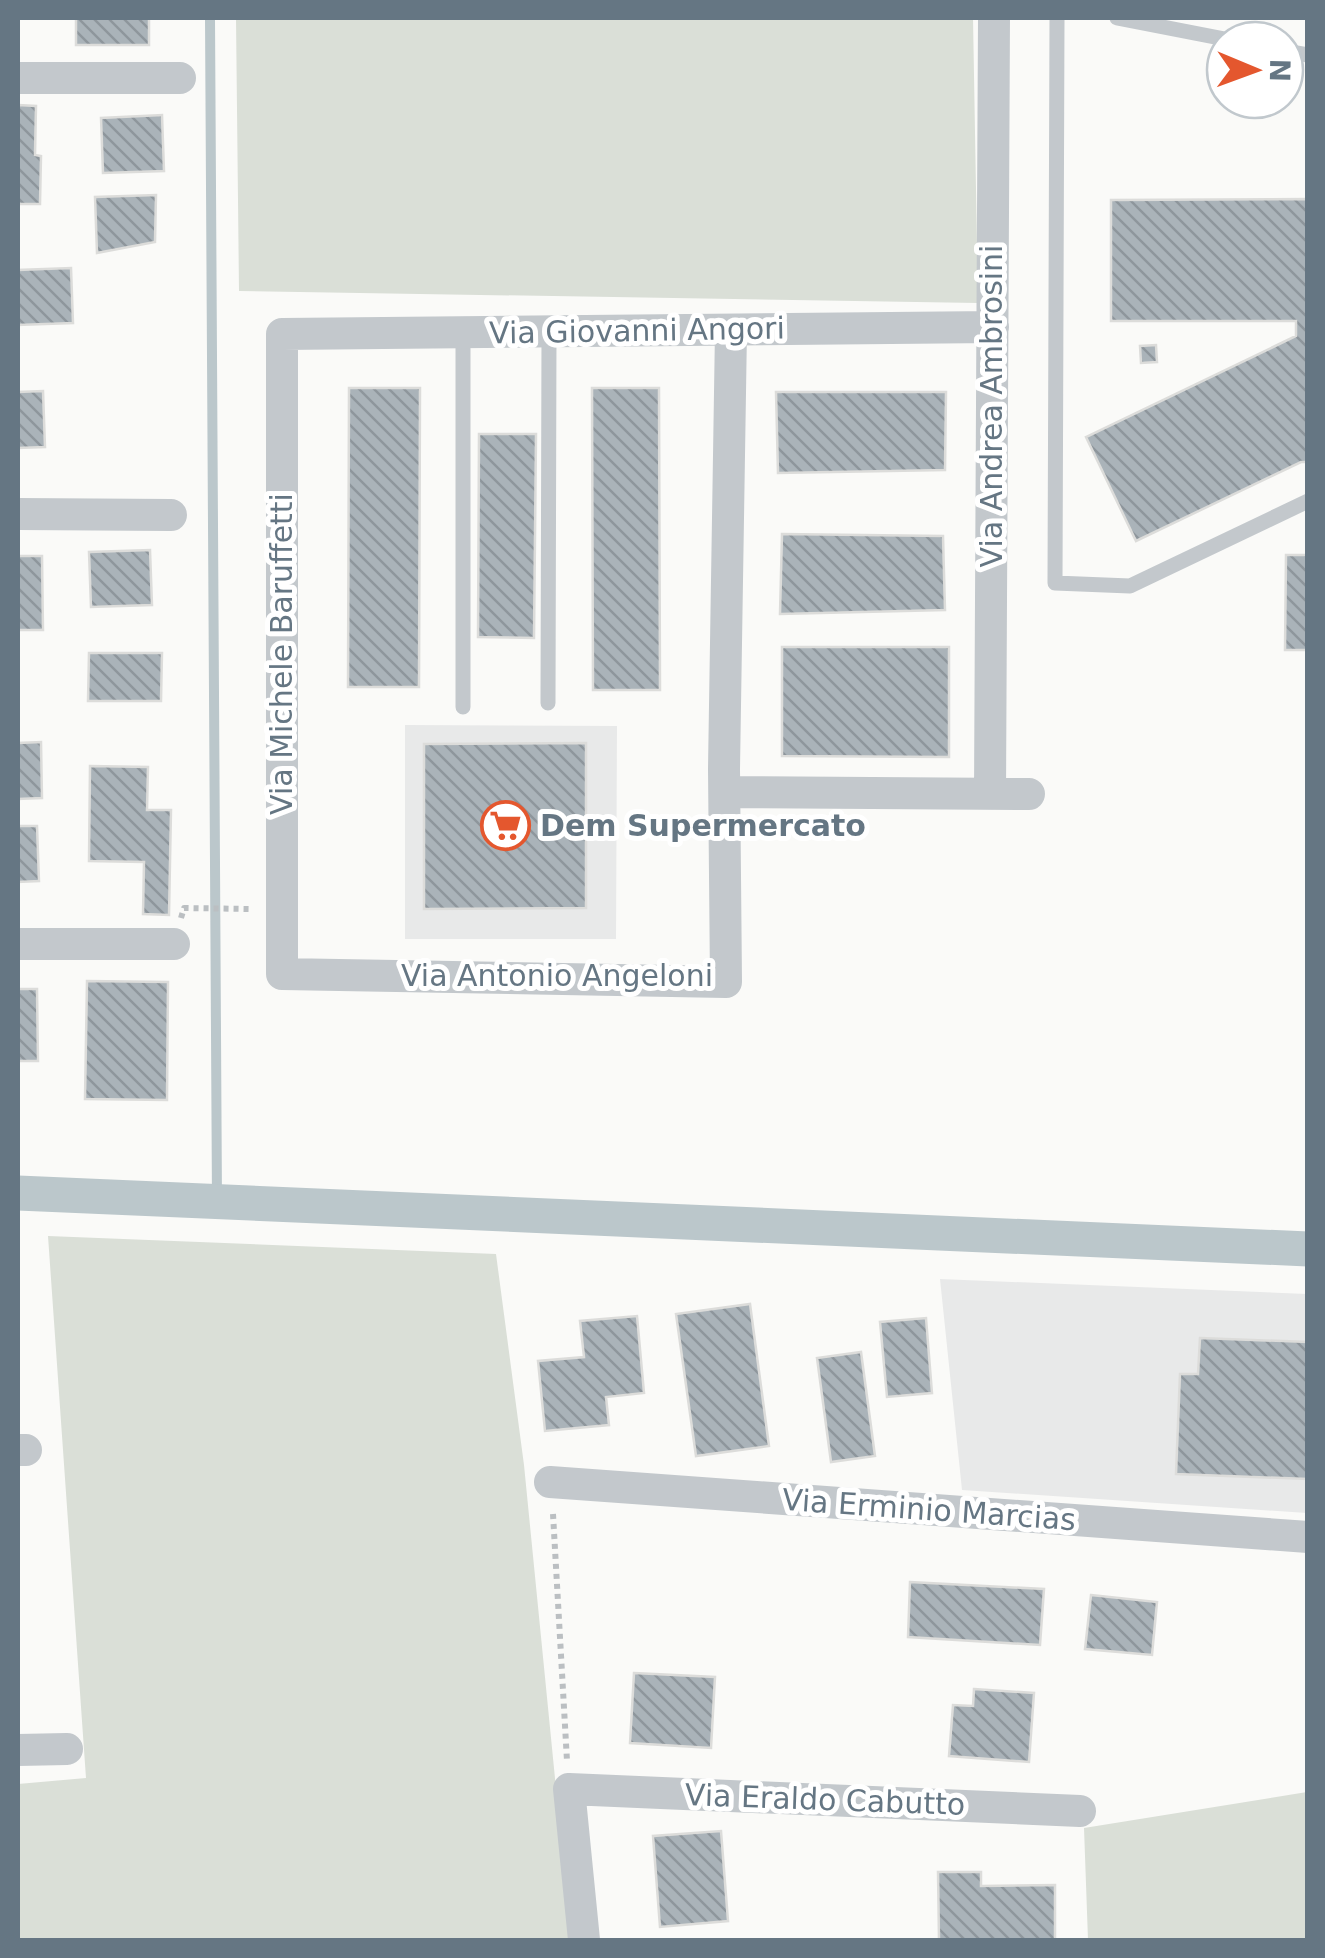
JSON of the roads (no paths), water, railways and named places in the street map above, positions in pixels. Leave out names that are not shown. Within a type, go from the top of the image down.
[{"type":"street","name":"Via Andrea Ambrosini","points":[[990,794],[994,18]]},
{"type":"street","points":[[18,78],[180,78]]},
{"type":"street","name":"Via Giovanni Angori","points":[[282,334],[993,327]]},
{"type":"street","name":"Via Antonio Angeloni","points":[[282,974],[726,982],[730,330]]},
{"type":"street","name":"Via Michele Baruffetti","points":[[282,334],[282,974]]},
{"type":"street","points":[[18,514],[171,514]]},
{"type":"street","points":[[725,792],[1029,794]]},
{"type":"street","points":[[18,944],[174,944]]},
{"type":"street","name":"Via Erminio Marcias","points":[[550,1482],[1308,1537]]},
{"type":"street","points":[[18,1750],[67,1749]]},
{"type":"street","name":"Via Eraldo Cabutto","points":[[584,1940],[569,1789],[1080,1811]]},
{"type":"lane","points":[[1056,18],[1055,582],[1130,586],[1308,501]]},
{"type":"lane","points":[[1116,18],[1205,35]]},
{"type":"lane","points":[[548,703],[549,332]]},
{"type":"lane","points":[[463,333],[463,707]]},
{"type":"waterway","points":[[210,18],[217,1202]]},
{"type":"waterway","points":[[18,1193],[1308,1249]]},
{"type":"place","name":"Dem Supermercato","points":[[505,826]]}]
